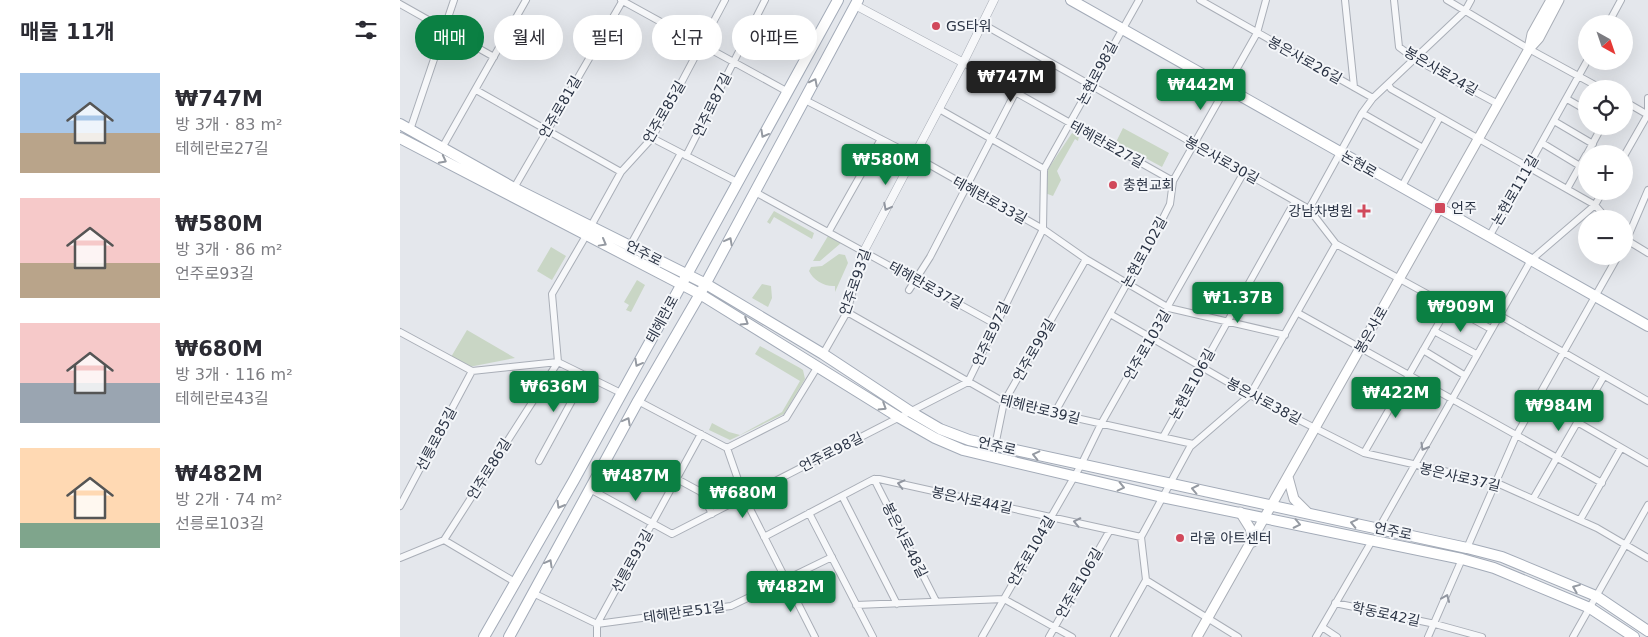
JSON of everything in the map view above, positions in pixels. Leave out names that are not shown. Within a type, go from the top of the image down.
[{"type":"main road","name":"테헤란로","points":[[484,637],[574,480],[838,0]]},
{"type":"main road","name":"논현로","points":[[1071,0],[1648,326]]},
{"type":"main road","name":"봉은사로","points":[[1529,49],[1532,34],[1550,0]]},
{"type":"main road","name":"봉은사로","points":[[1197,637],[1274,505],[1314,428],[1480,139],[1529,49],[1539,38],[1559,0]]},
{"type":"main road","name":"테헤란로","points":[[509,637],[638,401],[706,284],[856,2]]},
{"type":"main road","name":"언주로","points":[[400,124],[589,230],[681,285],[700,294],[900,418],[935,438],[963,450],[1162,497],[1267,517],[1462,559],[1494,568],[1590,608],[1634,637]]},
{"type":"main road","name":"언주로","points":[[400,138],[589,230],[630,246],[706,284],[823,354],[940,429],[969,440],[995,446],[1307,512],[1498,556],[1596,596],[1648,631]]},
{"type":"main road","points":[[1288,477],[1294,499],[1307,512]]},
{"type":"main road","points":[[1240,512],[1249,525],[1253,542]]},
{"type":"main road","points":[[1494,568],[1491,561],[1498,556]]},
{"type":"street","points":[[449,15],[454,0]]},
{"type":"street","points":[[518,15],[526,0]]},
{"type":"street","points":[[622,0],[652,17]]},
{"type":"street","name":"언주로81길","points":[[514,188],[622,0]]},
{"type":"street","name":"언주로85길","points":[[718,15],[725,0]]},
{"type":"street","name":"언주로87길","points":[[630,246],[713,106],[765,0]]},
{"type":"street","name":"언주로93길","points":[[823,354],[847,312],[864,251],[994,0]]},
{"type":"street","name":"논현로98길","points":[[1044,169],[1071,124],[1138,0]]},
{"type":"street","name":"봉은사로26길","points":[[1200,0],[1373,98]]},
{"type":"street","name":"논현로102길","points":[[1054,414],[1170,204],[1173,181],[1257,33],[1266,0]]},
{"type":"street","name":"봉은사로26길","points":[[1345,0],[1354,87]]},
{"type":"street","name":"봉은사로24길","points":[[1394,0],[1398,46],[1415,59],[1498,104]]},
{"type":"street","points":[[1447,0],[1529,49],[1586,80]]},
{"type":"street","points":[[1309,209],[1362,113],[1373,98],[1465,11],[1471,0]]},
{"type":"street","points":[[1613,15],[1622,0]]},
{"type":"street","name":"테헤란로27길","points":[[856,2],[1015,94],[1173,181]]},
{"type":"street","points":[[400,4],[421,15]]},
{"type":"street","name":"봉은사로30길","points":[[981,23],[1309,209],[1336,244],[1491,330]]},
{"type":"street","points":[[442,148],[494,57],[484,51]]},
{"type":"street","points":[[722,56],[788,92]]},
{"type":"street","points":[[410,130],[434,60]]},
{"type":"street","name":"언주로85길","points":[[589,230],[621,172],[652,138],[694,60]]},
{"type":"street","name":"논현로111길","points":[[1489,237],[1582,70]]},
{"type":"street","points":[[1388,84],[1391,89],[1596,205],[1600,210]]},
{"type":"street","points":[[476,90],[621,172]]},
{"type":"street","points":[[908,290],[916,279],[1015,94]]},
{"type":"street","points":[[1566,98],[1578,105]]},
{"type":"street","points":[[1630,145],[1648,114],[1648,98]]},
{"type":"street","name":"테헤란로33길","points":[[805,100],[914,156],[1043,229],[1086,259],[1169,308],[1285,335]]},
{"type":"street","points":[[1633,106],[1648,114]]},
{"type":"street","points":[[939,109],[1044,169],[1043,229]]},
{"type":"street","points":[[1362,113],[1423,148]]},
{"type":"street","points":[[1401,188],[1440,117]]},
{"type":"street","points":[[1554,120],[1593,144],[1598,135]]},
{"type":"street","points":[[652,138],[738,184]]},
{"type":"street","points":[[829,231],[881,139]]},
{"type":"street","name":"논현로111길","points":[[1542,143],[1578,165]]},
{"type":"street","points":[[1567,189],[1578,170]]},
{"type":"street","name":"언주로103길","points":[[1081,465],[1101,424],[1169,308],[1244,172]]},
{"type":"street","points":[[1633,224],[1648,190]]},
{"type":"street","name":"테헤란로37길","points":[[755,192],[997,325]]},
{"type":"street","points":[[1379,528],[1464,375],[1531,260],[1596,205],[1598,200]]},
{"type":"street","name":"논현로106길","points":[[1163,437],[1295,201]]},
{"type":"street","name":"언주로97길","points":[[911,412],[968,382],[1043,229]]},
{"type":"street","points":[[558,362],[552,294],[589,230]]},
{"type":"street","points":[[1114,637],[1146,580],[1141,537],[1162,497],[1193,444],[1250,395],[1336,244]]},
{"type":"street","points":[[1633,246],[1648,253]]},
{"type":"street","name":"언주로99길","points":[[995,446],[1004,402],[1086,259]]},
{"type":"street","points":[[1468,548],[1516,436],[1613,265]]},
{"type":"street","points":[[1364,453],[1448,307]]},
{"type":"street","name":"테헤란로39길","points":[[847,312],[1004,402],[1193,444]]},
{"type":"street","points":[[1298,313],[1602,484]]},
{"type":"street","name":"봉은사로38길","points":[[1110,314],[1250,395],[1314,428]]},
{"type":"street","points":[[1499,315],[1648,401]]},
{"type":"street","points":[[1434,331],[1476,354]]},
{"type":"street","points":[[400,332],[472,371],[558,362],[621,393]]},
{"type":"street","points":[[1423,350],[1464,375]]},
{"type":"street","name":"언주로86길","points":[[444,540],[558,362]]},
{"type":"street","points":[[727,448],[786,418],[818,366]]},
{"type":"street","name":"선릉로85길","points":[[400,506],[472,371]]},
{"type":"street","points":[[540,461],[586,375]]},
{"type":"street","points":[[1533,499],[1604,376]]},
{"type":"street","points":[[638,401],[727,448],[744,497],[815,637]]},
{"type":"street","name":"언주로98길","points":[[654,523],[672,534],[911,412]]},
{"type":"street","points":[[1577,422],[1648,463]]},
{"type":"street","name":"봉은사로37길","points":[[1314,428],[1364,453],[1413,466],[1497,483],[1580,520],[1648,558]]},
{"type":"street","name":"선릉로93길","points":[[597,637],[597,624],[654,523],[701,434]]},
{"type":"street","points":[[1580,520],[1621,448]]},
{"type":"street","name":"언주로104길","points":[[982,637],[1081,465]]},
{"type":"street","points":[[677,479],[700,492],[712,514]]},
{"type":"street","points":[[764,537],[874,479]]},
{"type":"street","name":"봉은사로44길","points":[[874,479],[1141,537]]},
{"type":"street","name":"봉은사로48길","points":[[874,479],[936,601]]},
{"type":"street","points":[[590,489],[654,523]]},
{"type":"street","points":[[842,496],[897,604]]},
{"type":"street","points":[[1574,637],[1648,505]]},
{"type":"street","points":[[809,513],[873,637]]},
{"type":"street","name":"언주로106길","points":[[1049,637],[1110,530]]},
{"type":"street","points":[[1316,637],[1372,539]]},
{"type":"street","points":[[400,558],[444,540],[515,582]]},
{"type":"street","name":"테헤란로51길","points":[[597,624],[731,606],[832,557]]},
{"type":"street","points":[[1428,637],[1462,559]]},
{"type":"street","points":[[1146,580],[1238,637]]},
{"type":"street","points":[[533,593],[597,624]]},
{"type":"street","points":[[856,605],[1004,599],[1072,637]]},
{"type":"street","name":"학동로42길","points":[[1335,603],[1435,624],[1464,635],[1482,637]]},
{"type":"street","points":[[1322,627],[1336,637]]},
{"type":"green space","points":[[1123,128],[1169,153],[1162,167],[1116,142]]},
{"type":"green space","points":[[1072,133],[1079,136],[1078,141],[1075,139],[1057,171],[1061,180],[1053,196],[1045,193],[1048,169]]},
{"type":"green space","points":[[774,211],[814,233],[812,239],[774,217],[770,224],[767,222]]},
{"type":"green space","points":[[828,236],[841,243],[820,261],[813,261]]},
{"type":"green space","points":[[551,247],[566,256],[552,280],[537,271]]},
{"type":"green space","points":[[839,254],[845,255],[848,263],[835,292],[835,286],[820,282],[809,271],[811,267],[822,266]]},
{"type":"green space","points":[[637,280],[645,285],[631,312],[626,310],[629,305],[624,302]]},
{"type":"green space","points":[[762,284],[771,286],[772,298],[768,307],[752,298]]},
{"type":"green space","points":[[467,330],[515,358],[469,367],[451,357]]},
{"type":"green space","points":[[760,346],[803,370],[805,379],[784,414],[730,440],[709,430],[712,423],[729,432],[740,435],[782,412],[800,381],[755,354]]},
{"type":"place","name":"GS타워","points":[[936,26]]},
{"type":"place","name":"충현교회","points":[[1113,185]]},
{"type":"place","name":"언주","points":[[1440,208]]},
{"type":"place","name":"강남차병원","points":[[1364,211]]},
{"type":"place","name":"라움 아트센터","points":[[1180,538]]}]
